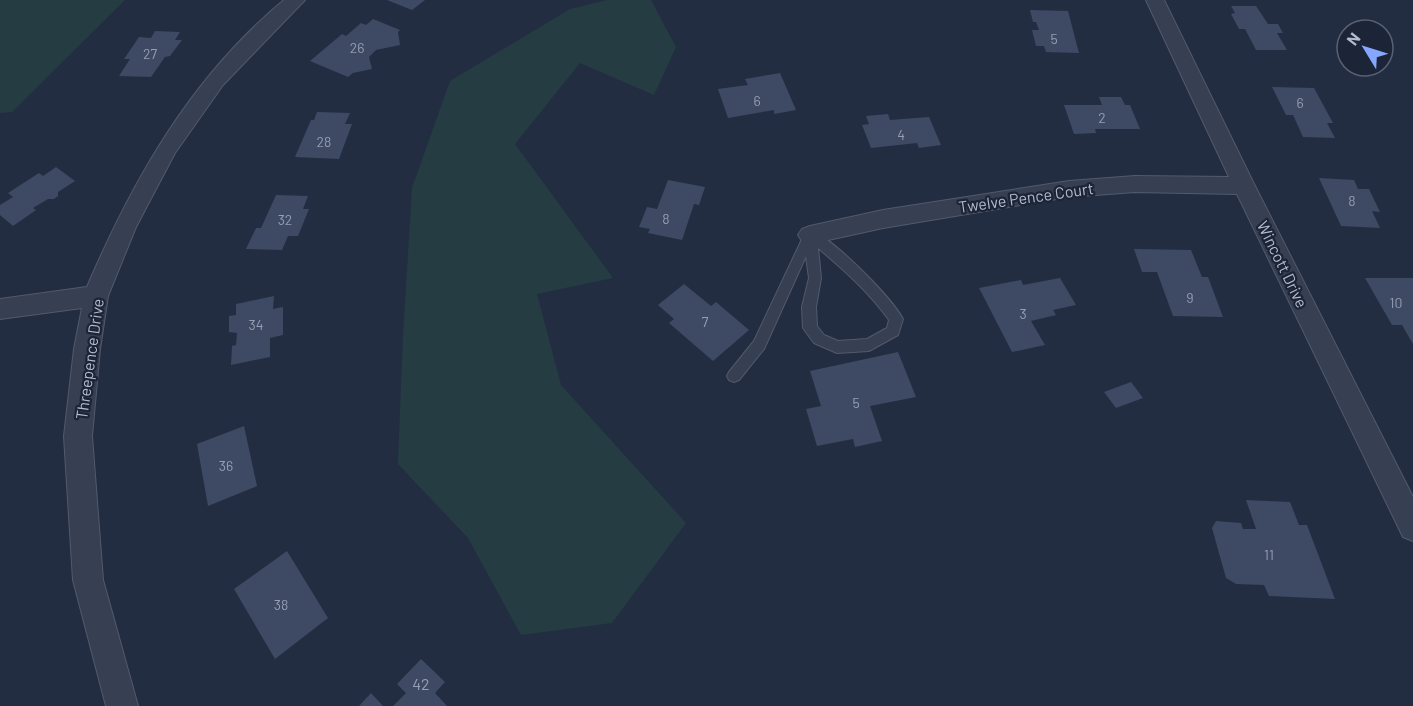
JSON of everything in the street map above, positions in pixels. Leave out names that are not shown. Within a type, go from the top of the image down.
[{"type":"street","name":"Threepence Drive","points":[[122,706],[88,580],[78,436],[87,350],[96,296],[124,227],[166,149],[216,80],[278,15],[296,0]]},
{"type":"street","name":"Wincott Drive","points":[[1155,0],[1244,186],[1413,527]]},
{"type":"street","name":"Twelve Pence Court","points":[[810,235],[883,219],[1069,189],[1135,184],[1244,186]]},
{"type":"street","points":[[0,309],[96,296]]},
{"type":"lane","points":[[810,235],[859,273],[875,291],[896,319],[893,331],[869,345],[837,346],[819,339],[810,327],[809,307],[815,278],[810,235]]},
{"type":"lane","points":[[734,376],[759,345],[810,235]]},
{"type":"shaded area","points":[[0,0],[125,0],[12,112],[0,113]]},
{"type":"shaded area","points":[[607,0],[651,0],[676,47],[654,95],[580,63],[515,144],[613,278],[537,294],[561,385],[686,523],[612,623],[521,635],[468,538],[398,464],[412,188],[450,81],[570,9]]},
{"type":"building","points":[[387,0],[425,0],[412,10]]},
{"type":"building","points":[[1231,6],[1256,6],[1268,24],[1278,24],[1283,33],[1277,33],[1287,50],[1256,50],[1245,29],[1239,29],[1231,14],[1235,13]]},
{"type":"building","points":[[1030,10],[1068,11],[1079,53],[1046,52],[1044,46],[1036,46],[1032,30],[1039,30],[1036,22],[1033,22]]},
{"type":"building","points":[[373,19],[400,30],[398,32],[400,45],[376,50],[369,57],[372,69],[353,73],[348,77],[310,61],[342,34],[346,36],[361,23],[366,25]]},
{"type":"building","points":[[155,31],[180,32],[175,40],[182,40],[170,56],[165,57],[151,77],[119,76],[130,59],[124,59],[139,37],[151,38]]},
{"type":"building","points":[[780,73],[796,110],[774,114],[774,110],[728,118],[718,89],[748,85],[745,79]]},
{"type":"building","points":[[1272,87],[1314,88],[1333,123],[1327,123],[1335,138],[1303,137],[1293,115],[1286,115]]},
{"type":"building","points":[[1099,97],[1121,97],[1125,105],[1130,105],[1140,129],[1095,129],[1096,133],[1074,134],[1064,105],[1102,105]]},
{"type":"building","points":[[317,112],[350,113],[345,124],[352,124],[339,159],[295,157],[311,120],[314,120]]},
{"type":"building","points":[[888,114],[890,120],[929,117],[941,145],[919,148],[917,143],[871,148],[862,125],[869,124],[866,116]]},
{"type":"building","points":[[56,167],[75,181],[58,192],[58,196],[54,199],[48,199],[33,208],[36,210],[13,226],[0,215],[0,205],[13,197],[8,193],[39,173],[43,176]]},
{"type":"building","points":[[1319,178],[1354,180],[1358,189],[1369,189],[1380,212],[1372,211],[1380,228],[1341,226]]},
{"type":"building","points":[[668,180],[705,187],[699,205],[694,204],[682,240],[648,233],[650,229],[639,227],[647,207],[657,209]]},
{"type":"building","points":[[276,195],[308,196],[303,209],[309,209],[298,236],[288,236],[282,250],[246,249],[256,228],[261,228]]},
{"type":"building","points":[[1134,249],[1191,250],[1202,277],[1208,277],[1223,317],[1173,316],[1157,272],[1142,272]]},
{"type":"building","points":[[1060,278],[1076,305],[1053,310],[1056,315],[1031,321],[1045,345],[1012,352],[979,288],[1021,280],[1023,285]]},
{"type":"building","points":[[1365,278],[1413,278],[1413,344],[1402,325],[1392,325]]},
{"type":"building","points":[[684,284],[711,306],[716,302],[749,330],[713,361],[669,323],[674,319],[658,305]]},
{"type":"building","points":[[274,296],[273,309],[283,307],[283,335],[270,338],[270,357],[231,365],[232,346],[236,345],[237,333],[229,332],[229,316],[236,315],[236,304]]},
{"type":"building","points":[[898,352],[916,397],[870,406],[882,441],[855,447],[853,439],[817,446],[806,409],[821,406],[810,371]]},
{"type":"building","points":[[1131,382],[1143,398],[1116,408],[1104,392]]},
{"type":"building","points":[[244,426],[257,486],[208,506],[197,444]]},
{"type":"building","points":[[1246,500],[1290,502],[1299,525],[1307,525],[1335,599],[1269,596],[1264,585],[1236,584],[1226,578],[1212,528],[1216,521],[1241,523],[1243,529],[1256,529]]},
{"type":"building","points":[[287,551],[328,618],[275,659],[234,589]]},
{"type":"building","points":[[421,659],[445,682],[435,693],[447,706],[393,706],[406,693],[397,684]]},
{"type":"building","points":[[371,693],[383,706],[359,706]]}]
